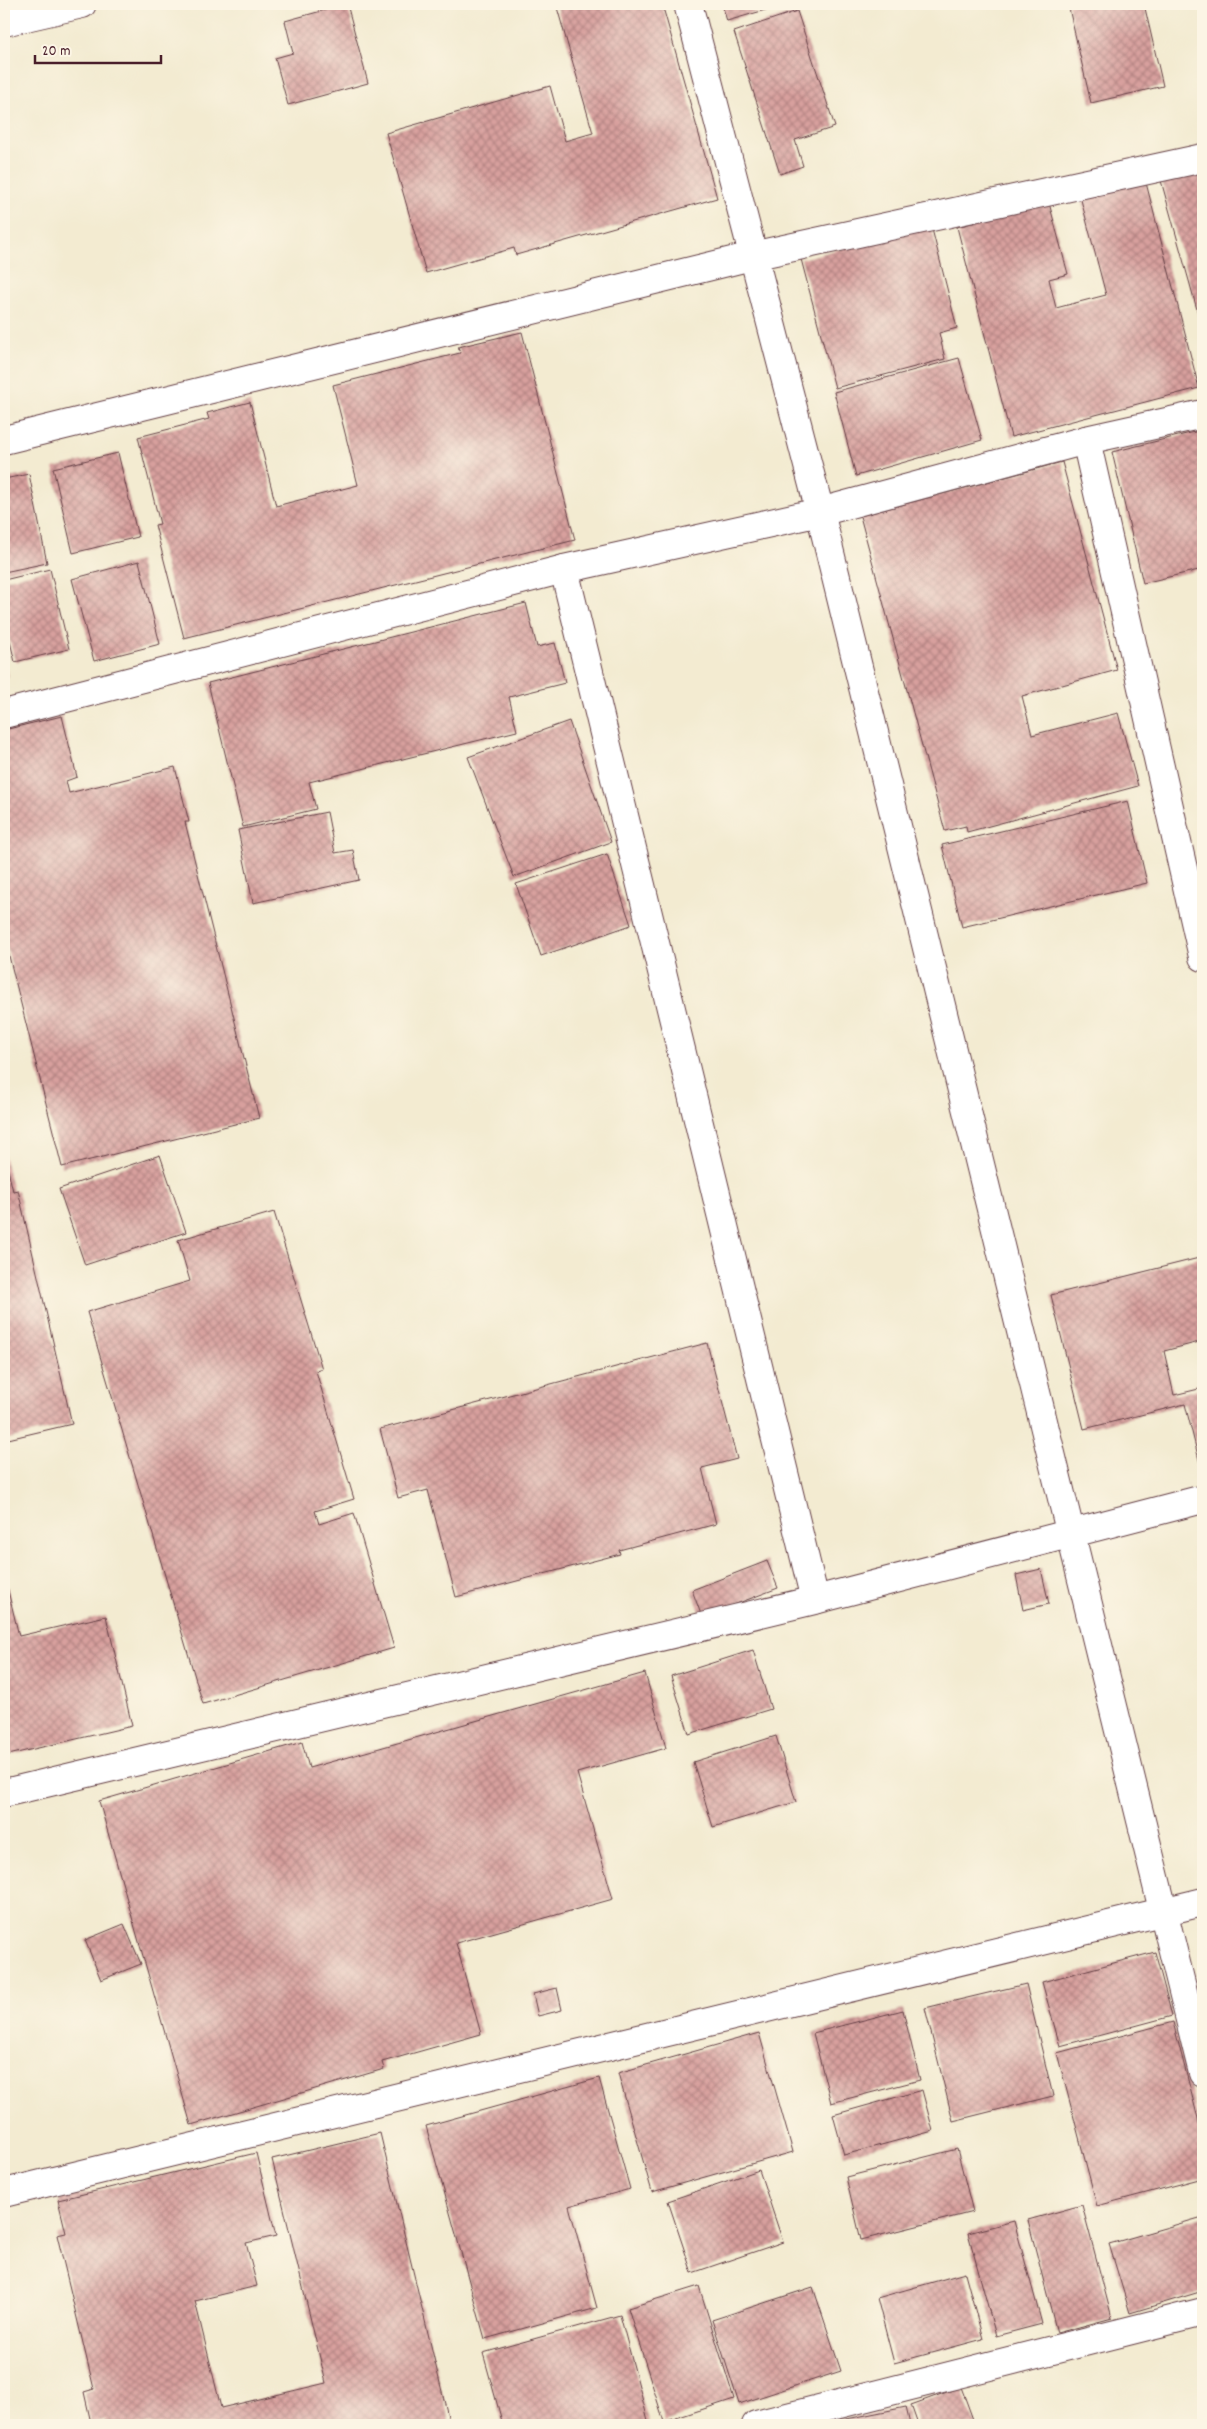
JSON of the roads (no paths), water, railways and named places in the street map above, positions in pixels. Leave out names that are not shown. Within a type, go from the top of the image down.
[{"type":"street","points":[[4,22],[82,4]]},
{"type":"street","points":[[688,4],[820,512],[1203,2073]]},
{"type":"street","points":[[4,440],[752,256],[1203,158]]},
{"type":"street","points":[[4,714],[564,570],[820,512],[1086,440],[1203,414]]},
{"type":"street","points":[[1086,440],[1203,957]]},
{"type":"street","points":[[564,570],[815,1600]]},
{"type":"street","points":[[4,1793],[815,1600],[1203,1499]]},
{"type":"street","points":[[4,2193],[1203,1902]]},
{"type":"street","points":[[756,2425],[1203,2312]]}]
